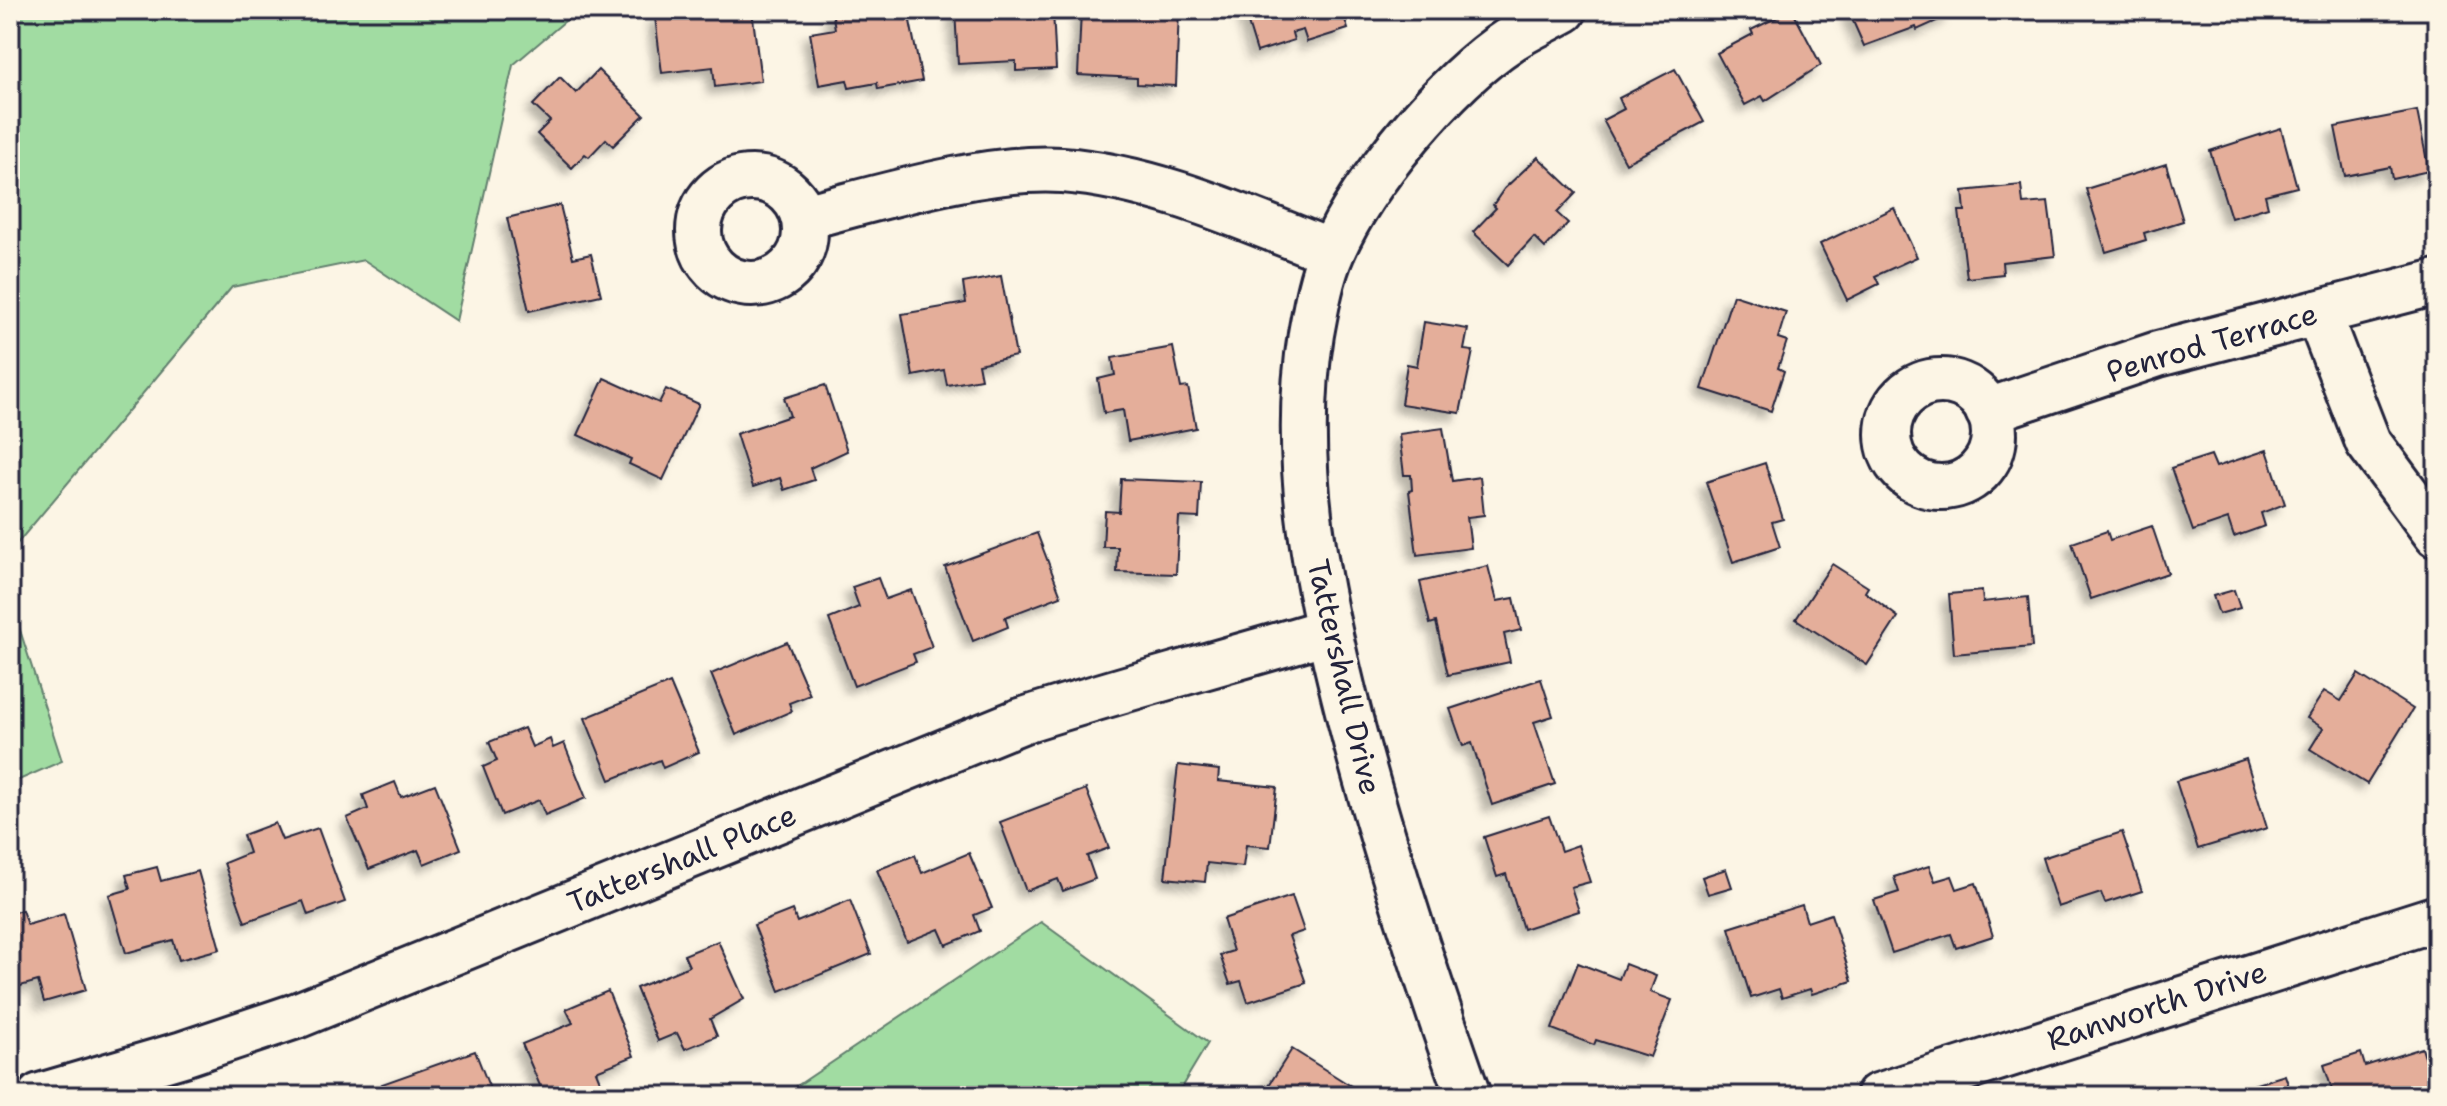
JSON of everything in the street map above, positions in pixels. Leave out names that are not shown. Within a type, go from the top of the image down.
[{"type":"street","name":"Tattershall Drive","points":[[1468,1096],[1400,898],[1327,631],[1305,474],[1302,413],[1316,306],[1331,252],[1364,198],[1421,121],[1478,65],[1511,39],[1564,10]]},
{"type":"street","points":[[804,217],[984,175],[1062,170],[1134,183],[1210,206],[1331,252]]},
{"type":"street","name":"Penrod Terrace","points":[[1988,411],[2158,354],[2437,282]]},
{"type":"street","points":[[2318,313],[2368,442],[2437,535]]},
{"type":"street","name":"Tattershall Place","points":[[40,1096],[183,1054],[296,1016],[1021,721],[1127,687],[1213,666],[1327,631]]},
{"type":"street","name":"Ranworth Drive","points":[[1878,1096],[2437,918]]},
{"type":"green space","points":[[10,10],[578,10],[513,65],[456,321],[364,260],[232,287],[10,552]]},
{"type":"green space","points":[[10,599],[62,761],[10,784]]},
{"type":"green space","points":[[1041,922],[1208,1043],[1176,1096],[782,1096]]},
{"type":"building","points":[[676,10],[752,10],[761,81],[715,87],[713,67],[662,73],[655,17],[677,14]]},
{"type":"building","points":[[832,10],[867,10],[869,18],[908,11],[922,81],[878,89],[877,83],[849,88],[847,80],[819,85],[810,33],[835,29]]},
{"type":"building","points":[[955,10],[1053,10],[1056,69],[1016,71],[1016,61],[958,64]]},
{"type":"building","points":[[1179,10],[1176,86],[1137,84],[1137,78],[1078,75],[1081,11]]},
{"type":"building","points":[[1244,10],[1342,10],[1348,29],[1307,42],[1303,30],[1292,33],[1294,40],[1257,52]]},
{"type":"building","points":[[1792,10],[1821,65],[1765,101],[1762,96],[1745,105],[1717,53],[1753,34],[1751,30]]},
{"type":"building","points":[[1848,10],[1948,10],[1950,15],[1917,30],[1916,27],[1864,46]]},
{"type":"building","points":[[1675,69],[1704,122],[1626,163],[1603,120],[1624,109],[1619,98]]},
{"type":"building","points":[[598,70],[644,115],[613,146],[606,139],[589,157],[585,154],[572,168],[537,134],[550,121],[533,105],[560,77],[576,93]]},
{"type":"building","points":[[2417,111],[2429,171],[2392,179],[2390,167],[2345,176],[2335,127]]},
{"type":"building","points":[[2281,128],[2297,187],[2265,195],[2268,207],[2231,218],[2210,151]]},
{"type":"building","points":[[1538,157],[1576,193],[1557,213],[1568,223],[1545,248],[1534,237],[1508,265],[1473,232],[1496,208],[1493,205],[1504,189]]},
{"type":"building","points":[[2166,164],[2183,221],[2144,233],[2146,240],[2106,252],[2086,189]]},
{"type":"building","points":[[2021,185],[2023,204],[2048,202],[2055,256],[2002,262],[2003,274],[1967,278],[1959,211],[1965,211],[1963,191]]},
{"type":"building","points":[[560,205],[573,258],[591,254],[601,295],[529,311],[507,218]]},
{"type":"building","points":[[1894,208],[1917,257],[1875,276],[1879,284],[1847,300],[1820,244]]},
{"type":"building","points":[[1001,276],[1016,356],[978,364],[981,379],[947,385],[944,370],[913,376],[902,314],[966,303],[963,283]]},
{"type":"building","points":[[1733,295],[1786,312],[1778,338],[1787,341],[1778,368],[1784,371],[1771,411],[1702,389]]},
{"type":"building","points":[[1424,322],[1468,329],[1464,350],[1473,351],[1460,413],[1401,404],[1407,364],[1417,366]]},
{"type":"building","points":[[1173,347],[1181,388],[1188,387],[1196,428],[1128,441],[1123,410],[1104,413],[1098,379],[1115,375],[1112,358]]},
{"type":"building","points":[[604,378],[659,403],[666,389],[699,404],[663,480],[629,464],[631,459],[578,435]]},
{"type":"building","points":[[825,385],[847,451],[810,468],[814,480],[784,490],[780,478],[753,487],[736,434],[790,416],[784,398]]},
{"type":"building","points":[[1443,428],[1452,481],[1480,477],[1484,515],[1467,517],[1471,548],[1417,555],[1409,491],[1412,490],[1411,475],[1404,475],[1399,434]]},
{"type":"building","points":[[2267,450],[2285,504],[2261,513],[2265,526],[2234,537],[2228,519],[2193,531],[2171,468],[2211,455],[2216,467]]},
{"type":"building","points":[[1765,463],[1783,519],[1772,522],[1780,547],[1733,562],[1706,482]]},
{"type":"building","points":[[1121,479],[1201,482],[1199,518],[1179,517],[1176,574],[1117,572],[1118,547],[1103,547],[1105,511],[1119,512]]},
{"type":"building","points":[[2152,526],[2168,573],[2091,599],[2072,543],[2107,531],[2110,540]]},
{"type":"building","points":[[1037,533],[1061,596],[1005,617],[1008,627],[973,641],[945,567]]},
{"type":"building","points":[[1832,564],[1868,587],[1865,592],[1898,617],[1867,665],[1796,619]]},
{"type":"building","points":[[1488,566],[1497,601],[1514,598],[1521,630],[1504,634],[1510,662],[1448,675],[1436,622],[1430,624],[1420,582]]},
{"type":"building","points":[[878,578],[886,599],[911,590],[932,647],[913,654],[916,662],[854,686],[829,619],[859,607],[852,587]]},
{"type":"building","points":[[2234,590],[2240,608],[2219,614],[2213,596]]},
{"type":"building","points":[[1982,591],[1983,602],[2028,597],[2032,647],[1954,654],[1949,594]]},
{"type":"building","points":[[787,642],[810,695],[789,703],[792,711],[736,735],[711,674]]},
{"type":"building","points":[[2358,674],[2413,709],[2367,784],[2310,749],[2323,728],[2307,718],[2324,691],[2341,701]]},
{"type":"building","points":[[1541,679],[1553,716],[1534,722],[1555,784],[1492,805],[1472,743],[1463,746],[1450,709]]},
{"type":"building","points":[[670,683],[699,752],[663,768],[660,760],[610,780],[585,718]]},
{"type":"building","points":[[524,728],[532,747],[550,739],[553,748],[564,743],[586,798],[545,815],[539,800],[502,815],[483,767],[497,761],[489,742]]},
{"type":"building","points":[[2246,759],[2267,828],[2198,849],[2176,781]]},
{"type":"building","points":[[1178,765],[1219,770],[1218,781],[1277,787],[1270,847],[1246,845],[1243,867],[1207,863],[1205,882],[1165,878]]},
{"type":"building","points":[[395,782],[401,797],[435,784],[461,849],[424,864],[418,850],[369,869],[347,818],[368,809],[363,795]]},
{"type":"building","points":[[1086,789],[1109,848],[1087,856],[1095,879],[1063,891],[1058,879],[1026,891],[1000,822]]},
{"type":"building","points":[[1549,816],[1561,851],[1578,845],[1590,882],[1571,887],[1579,911],[1523,929],[1506,874],[1497,877],[1484,837]]},
{"type":"building","points":[[275,823],[282,840],[318,828],[345,902],[308,915],[303,901],[245,922],[224,863],[249,853],[243,835]]},
{"type":"building","points":[[2122,832],[2142,891],[2105,903],[2101,893],[2058,907],[2042,858]]},
{"type":"building","points":[[969,853],[992,908],[974,915],[980,931],[946,945],[939,929],[907,942],[877,870],[915,855],[922,873]]},
{"type":"building","points":[[1929,866],[1935,881],[1952,876],[1957,889],[1976,883],[1993,936],[1956,948],[1951,934],[1892,953],[1874,900],[1899,892],[1894,877]]},
{"type":"building","points":[[157,867],[161,881],[198,871],[220,949],[179,960],[173,940],[126,953],[109,895],[130,889],[126,875]]},
{"type":"building","points":[[1726,869],[1732,887],[1708,894],[1702,877]]},
{"type":"building","points":[[1292,896],[1304,931],[1289,936],[1306,983],[1248,1002],[1241,981],[1230,984],[1220,955],[1233,951],[1223,919]]},
{"type":"building","points":[[850,900],[871,954],[780,991],[754,925],[792,910],[797,922]]},
{"type":"building","points":[[1802,905],[1807,922],[1831,914],[1852,981],[1812,994],[1810,989],[1782,998],[1779,989],[1751,998],[1729,928]]},
{"type":"building","points":[[22,910],[27,925],[64,914],[86,990],[44,1002],[38,981],[10,989],[10,913]]},
{"type":"building","points":[[718,941],[744,999],[710,1019],[717,1036],[685,1049],[677,1033],[658,1041],[636,988],[689,966],[684,955]]},
{"type":"building","points":[[1578,963],[1619,979],[1625,964],[1656,976],[1650,992],[1672,1000],[1650,1057],[1596,1040],[1594,1045],[1552,1029]]},
{"type":"building","points":[[608,991],[634,1056],[596,1071],[603,1088],[585,1096],[572,1096],[567,1085],[544,1095],[522,1044],[573,1023],[566,1009]]},
{"type":"building","points":[[2422,1048],[2437,1096],[2334,1096],[2324,1065],[2361,1053],[2365,1066]]},
{"type":"building","points":[[1292,1049],[1351,1086],[1345,1096],[1262,1096]]},
{"type":"building","points":[[475,1051],[492,1094],[386,1096],[382,1084]]},
{"type":"building","points":[[2285,1075],[2292,1096],[2253,1096],[2250,1086]]}]
